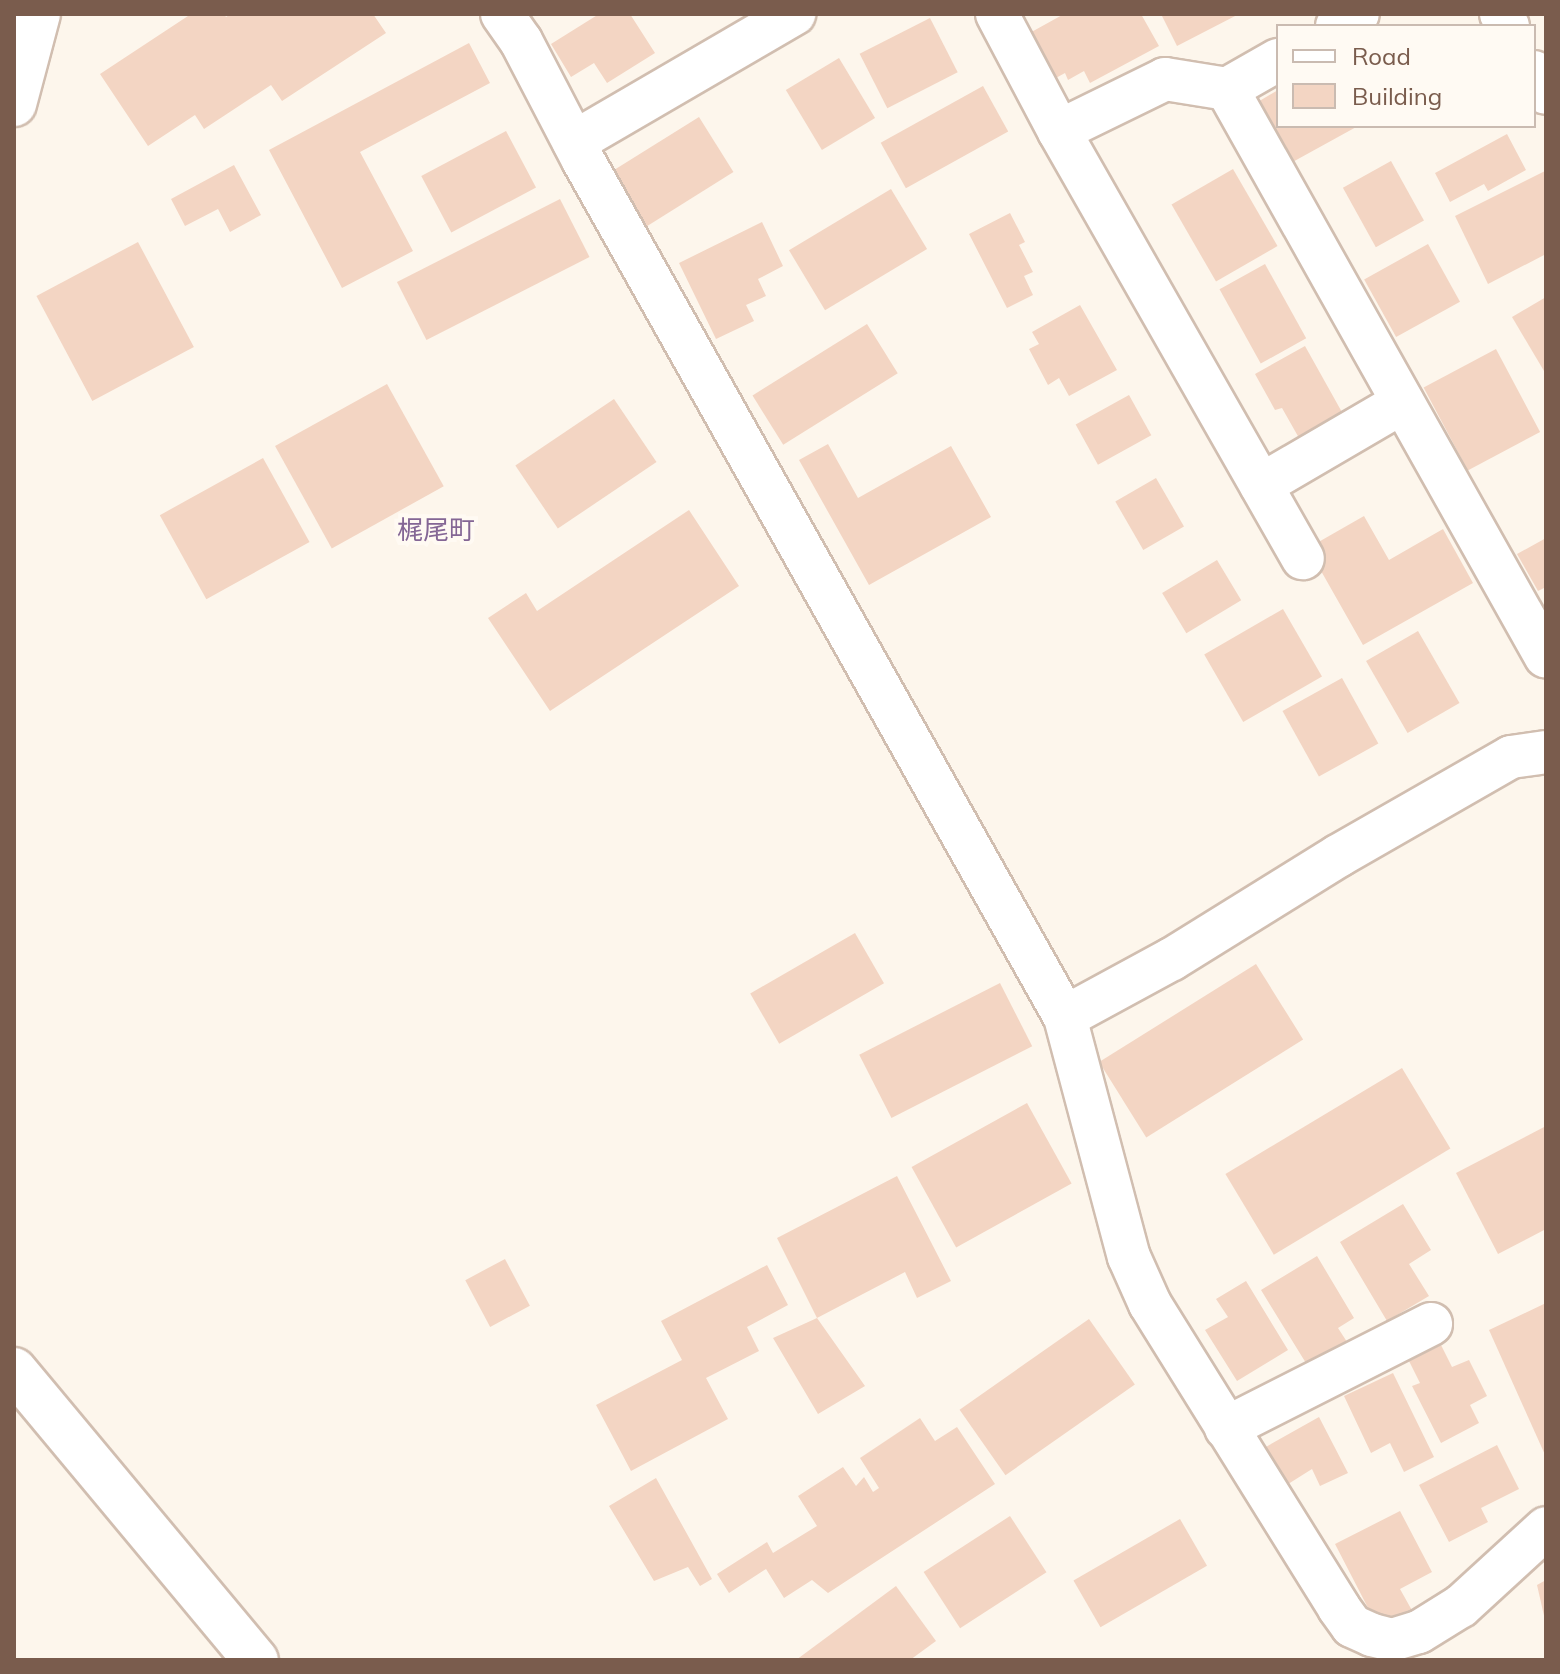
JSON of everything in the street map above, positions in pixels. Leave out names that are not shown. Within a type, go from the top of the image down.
[{"type":"street","points":[[14,104],[38,14]]},
{"type":"street","points":[[502,14],[521,41],[574,142],[1065,1017],[1129,1257],[1150,1304],[1339,1608],[1352,1626],[1372,1635],[1392,1640],[1419,1632],[1461,1606],[1546,1528]]},
{"type":"street","points":[[574,142],[794,14]]},
{"type":"street","points":[[997,14],[1059,131],[1303,558]]},
{"type":"street","points":[[1340,24],[1358,14]]},
{"type":"street","points":[[1059,131],[1165,79],[1227,89],[1276,61]]},
{"type":"street","points":[[1536,76],[1546,93]]},
{"type":"street","points":[[1227,89],[1546,657]]},
{"type":"street","points":[[1261,485],[1403,402]]},
{"type":"street","points":[[1065,1017],[1172,959],[1338,856],[1511,757],[1546,752]]},
{"type":"street","points":[[1226,1428],[1431,1324]]},
{"type":"street","points":[[14,1370],[256,1660]]},
{"type":"building","points":[[191,14],[224,14],[226,17],[231,14],[373,14],[386,33],[282,101],[271,85],[204,129],[195,115],[148,146],[100,74]]},
{"type":"building","points":[[599,14],[630,14],[655,53],[607,83],[594,63],[571,77],[551,44]]},
{"type":"building","points":[[1064,14],[1141,14],[1159,46],[1090,83],[1084,71],[1068,80],[1065,73],[1043,85],[1017,40]]},
{"type":"building","points":[[1161,14],[1239,14],[1177,46]]},
{"type":"building","points":[[930,18],[958,72],[887,108],[860,54]]},
{"type":"building","points":[[469,43],[490,83],[360,152],[413,251],[342,288],[269,150]]},
{"type":"building","points":[[839,58],[875,118],[822,150],[786,90]]},
{"type":"building","points":[[983,86],[1008,131],[906,188],[881,143]]},
{"type":"building","points":[[1276,91],[1276,128],[1354,128],[1289,164],[1256,103]]},
{"type":"building","points":[[699,117],[733,172],[639,231],[605,176]]},
{"type":"building","points":[[506,131],[536,188],[451,233],[421,176]]},
{"type":"building","points":[[1507,134],[1526,170],[1488,191],[1484,184],[1450,202],[1435,173]]},
{"type":"building","points":[[1391,161],[1424,220],[1376,247],[1343,188]]},
{"type":"building","points":[[234,165],[261,215],[230,232],[218,209],[185,226],[171,199]]},
{"type":"building","points":[[1233,169],[1278,246],[1216,282],[1172,204]]},
{"type":"building","points":[[1545,171],[1546,254],[1488,284],[1455,216]]},
{"type":"building","points":[[891,189],[927,249],[825,310],[789,250]]},
{"type":"building","points":[[560,199],[590,257],[426,340],[397,282]]},
{"type":"building","points":[[1010,213],[1025,242],[1019,245],[1033,272],[1024,276],[1033,295],[1007,308],[969,234]]},
{"type":"building","points":[[762,222],[783,266],[758,279],[766,296],[746,305],[754,321],[716,339],[679,263]]},
{"type":"building","points":[[138,242],[194,347],[92,401],[36,296]]},
{"type":"building","points":[[1428,244],[1460,302],[1396,337],[1364,279]]},
{"type":"building","points":[[1265,264],[1306,338],[1261,364],[1220,289]]},
{"type":"building","points":[[1546,297],[1546,370],[1544,371],[1512,317]]},
{"type":"building","points":[[1080,305],[1117,370],[1069,396],[1059,378],[1048,385],[1029,349],[1039,344],[1032,332]]},
{"type":"building","points":[[867,324],[898,373],[783,445],[753,396]]},
{"type":"building","points":[[1305,346],[1343,414],[1299,438],[1282,408],[1275,410],[1255,374]]},
{"type":"building","points":[[1496,349],[1540,432],[1468,470],[1424,387]]},
{"type":"building","points":[[387,384],[444,486],[332,548],[275,446]]},
{"type":"building","points":[[1129,395],[1151,435],[1098,465],[1076,425]]},
{"type":"building","points":[[614,399],[656,462],[558,529],[515,466]]},
{"type":"building","points":[[828,444],[858,498],[951,446],[991,517],[869,585],[799,460]]},
{"type":"building","points":[[263,458],[310,542],[206,599],[160,515]]},
{"type":"building","points":[[1156,478],[1184,526],[1143,550],[1115,502]]},
{"type":"building","points":[[689,510],[739,586],[550,711],[488,618],[526,593],[537,611]]},
{"type":"building","points":[[1364,516],[1389,560],[1443,529],[1473,583],[1363,645],[1308,548]]},
{"type":"building","points":[[1546,538],[1546,587],[1538,591],[1517,554]]},
{"type":"building","points":[[1217,560],[1241,600],[1186,633],[1162,593]]},
{"type":"building","points":[[1283,609],[1322,677],[1243,722],[1204,654]]},
{"type":"building","points":[[1418,631],[1460,703],[1408,733],[1366,661]]},
{"type":"building","points":[[1342,678],[1378,744],[1319,777],[1283,711]]},
{"type":"building","points":[[855,933],[884,983],[779,1044],[750,994]]},
{"type":"building","points":[[1256,964],[1303,1039],[1146,1138],[1099,1062]]},
{"type":"building","points":[[1000,983],[1032,1046],[891,1118],[859,1055]]},
{"type":"building","points":[[1402,1068],[1450,1149],[1274,1255],[1225,1174]]},
{"type":"building","points":[[1027,1103],[1072,1183],[956,1247],[912,1167]]},
{"type":"building","points":[[1546,1126],[1546,1229],[1498,1254],[1456,1173]]},
{"type":"building","points":[[897,1176],[951,1281],[917,1298],[905,1272],[817,1318],[777,1238]]},
{"type":"building","points":[[1403,1204],[1431,1250],[1409,1264],[1429,1296],[1387,1321],[1340,1242]]},
{"type":"building","points":[[1317,1256],[1354,1318],[1338,1328],[1349,1345],[1309,1368],[1261,1290]]},
{"type":"building","points":[[505,1259],[530,1306],[490,1327],[465,1280]]},
{"type":"building","points":[[767,1265],[788,1305],[747,1327],[759,1351],[706,1378],[728,1419],[631,1471],[596,1405],[682,1360],[661,1321]]},
{"type":"building","points":[[1246,1281],[1288,1350],[1237,1381],[1205,1330],[1228,1317],[1216,1299]]},
{"type":"building","points":[[1546,1303],[1546,1457],[1489,1330]]},
{"type":"building","points":[[817,1318],[865,1386],[818,1414],[773,1338]]},
{"type":"building","points":[[1089,1319],[1135,1385],[1005,1475],[960,1410]]},
{"type":"building","points":[[1441,1345],[1452,1367],[1469,1360],[1487,1396],[1470,1405],[1479,1423],[1441,1443],[1412,1386],[1420,1383],[1409,1361]]},
{"type":"building","points":[[1393,1373],[1434,1457],[1404,1472],[1390,1443],[1371,1453],[1344,1396]]},
{"type":"building","points":[[1319,1417],[1348,1473],[1320,1486],[1312,1469],[1285,1486],[1264,1448]]},
{"type":"building","points":[[920,1418],[935,1441],[957,1427],[995,1484],[828,1593],[812,1580],[784,1598],[766,1569],[729,1593],[717,1574],[767,1542],[773,1553],[817,1526],[798,1496],[843,1467],[856,1486],[864,1477],[873,1492],[879,1488],[860,1458]]},
{"type":"building","points":[[1497,1445],[1519,1489],[1481,1508],[1488,1522],[1449,1542],[1419,1485]]},
{"type":"building","points":[[656,1478],[712,1579],[700,1586],[688,1567],[654,1581],[609,1506]]},
{"type":"building","points":[[1400,1511],[1432,1572],[1400,1589],[1414,1614],[1380,1631],[1335,1544]]},
{"type":"building","points":[[1010,1516],[1046,1572],[960,1628],[924,1572]]},
{"type":"building","points":[[1180,1519],[1207,1566],[1100,1627],[1073,1580]]},
{"type":"building","points":[[1546,1580],[1546,1620],[1545,1620],[1537,1585]]},
{"type":"building","points":[[896,1586],[936,1641],[910,1660],[796,1660]]},
{"type":"district","name":"梶尾町","points":[[436,530]]}]
